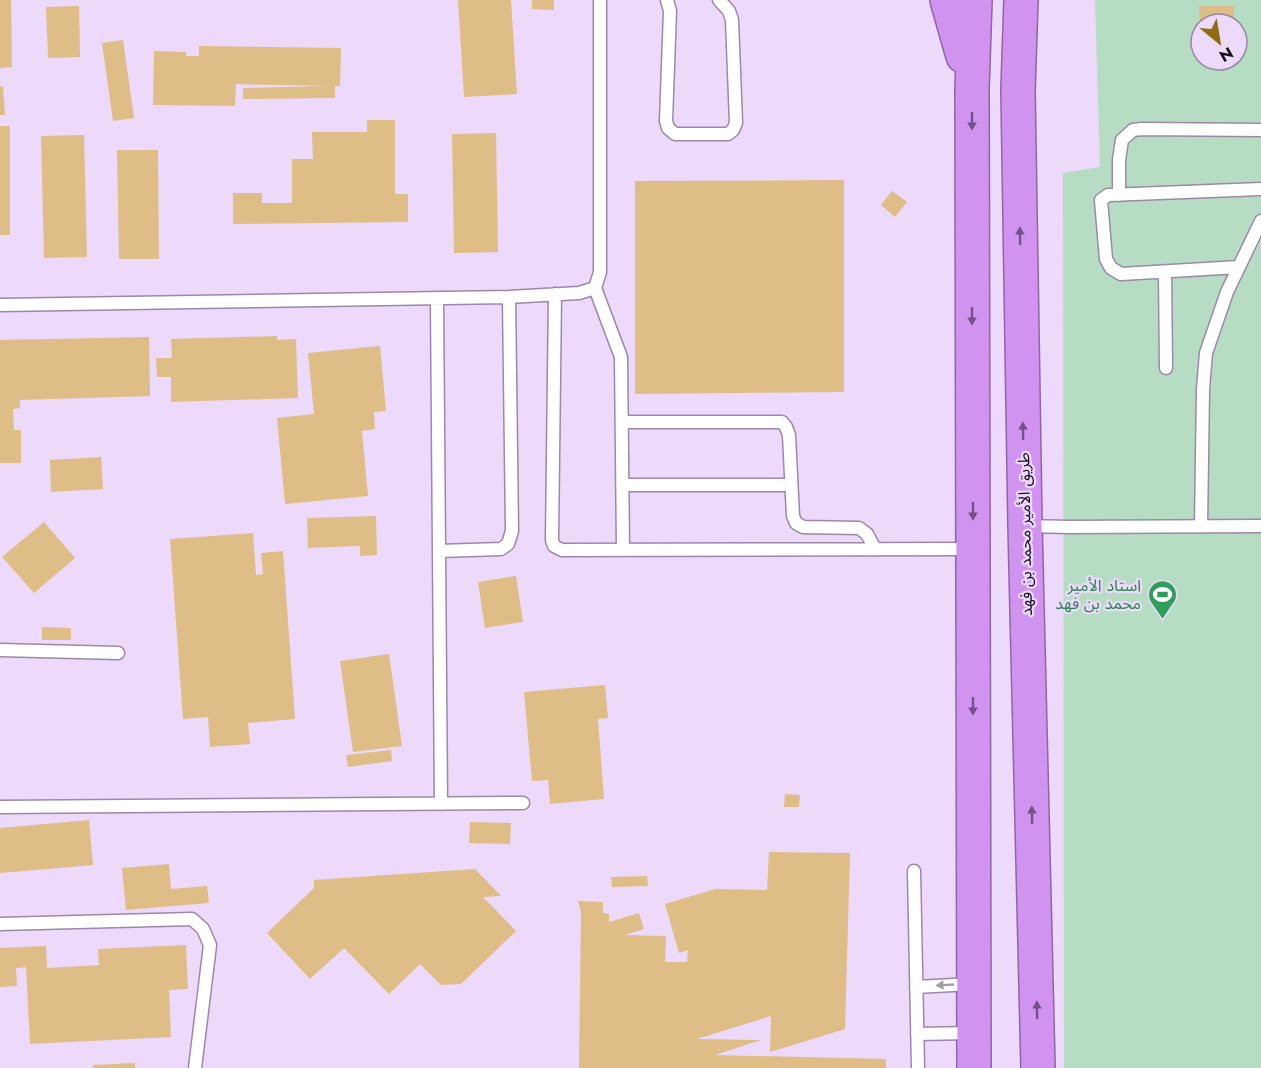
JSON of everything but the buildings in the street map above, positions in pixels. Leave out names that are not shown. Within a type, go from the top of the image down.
[{"type":"highway","points":[[947,0],[972,89]]},
{"type":"highway","points":[[974,1068],[972,89],[975,0]]},
{"type":"highway","name":"طريق الأمير محمد بن فهد","points":[[1021,0],[1018,90],[1025,525],[1038,1068]]},
{"type":"highway","points":[[1018,90],[1035,45],[1041,0]]},
{"type":"lane","points":[[600,0],[600,272],[594,288],[616,339],[621,357],[623,550]]},
{"type":"lane","points":[[667,0],[670,11],[666,121],[668,128],[675,134],[728,134],[736,123],[732,20],[729,11],[718,0]]},
{"type":"lane","points":[[1119,195],[1119,160],[1122,140],[1133,130],[1261,130]]},
{"type":"lane","points":[[1239,267],[1121,274],[1112,268],[1106,259],[1101,200],[1108,195],[1261,189]]},
{"type":"lane","points":[[1201,526],[1203,389],[1206,353],[1227,292],[1261,221]]},
{"type":"lane","points":[[1165,272],[1166,368]]},
{"type":"lane","points":[[0,305],[508,297],[579,293],[594,288]]},
{"type":"lane","points":[[555,294],[552,540],[554,546],[562,550],[973,549]]},
{"type":"lane","points":[[439,551],[501,549],[508,544],[512,531],[508,297]]},
{"type":"lane","points":[[437,298],[441,804]]},
{"type":"lane","points":[[622,422],[782,422],[789,435],[793,516],[796,523],[803,527],[859,528],[867,534],[875,549]]},
{"type":"lane","points":[[622,485],[791,485]]},
{"type":"lane","points":[[1025,525],[1069,527],[1261,526]]},
{"type":"lane","points":[[0,650],[118,652]]},
{"type":"lane","points":[[0,807],[523,803]]},
{"type":"lane","points":[[914,872],[918,1068]]},
{"type":"lane","points":[[0,924],[192,919],[203,929],[210,945],[195,1068]]},
{"type":"lane","points":[[916,987],[974,984]]},
{"type":"lane","points":[[917,1034],[974,1033]]},
{"type":"green space","name":"استاد الأمير محمد بن فهد","points":[[1095,0],[1261,0],[1261,1068],[1064,1068],[1063,173],[1100,167]]},
{"type":"place","name":"استاد الأمير محمد بن فهد","points":[[1162,620]]}]
